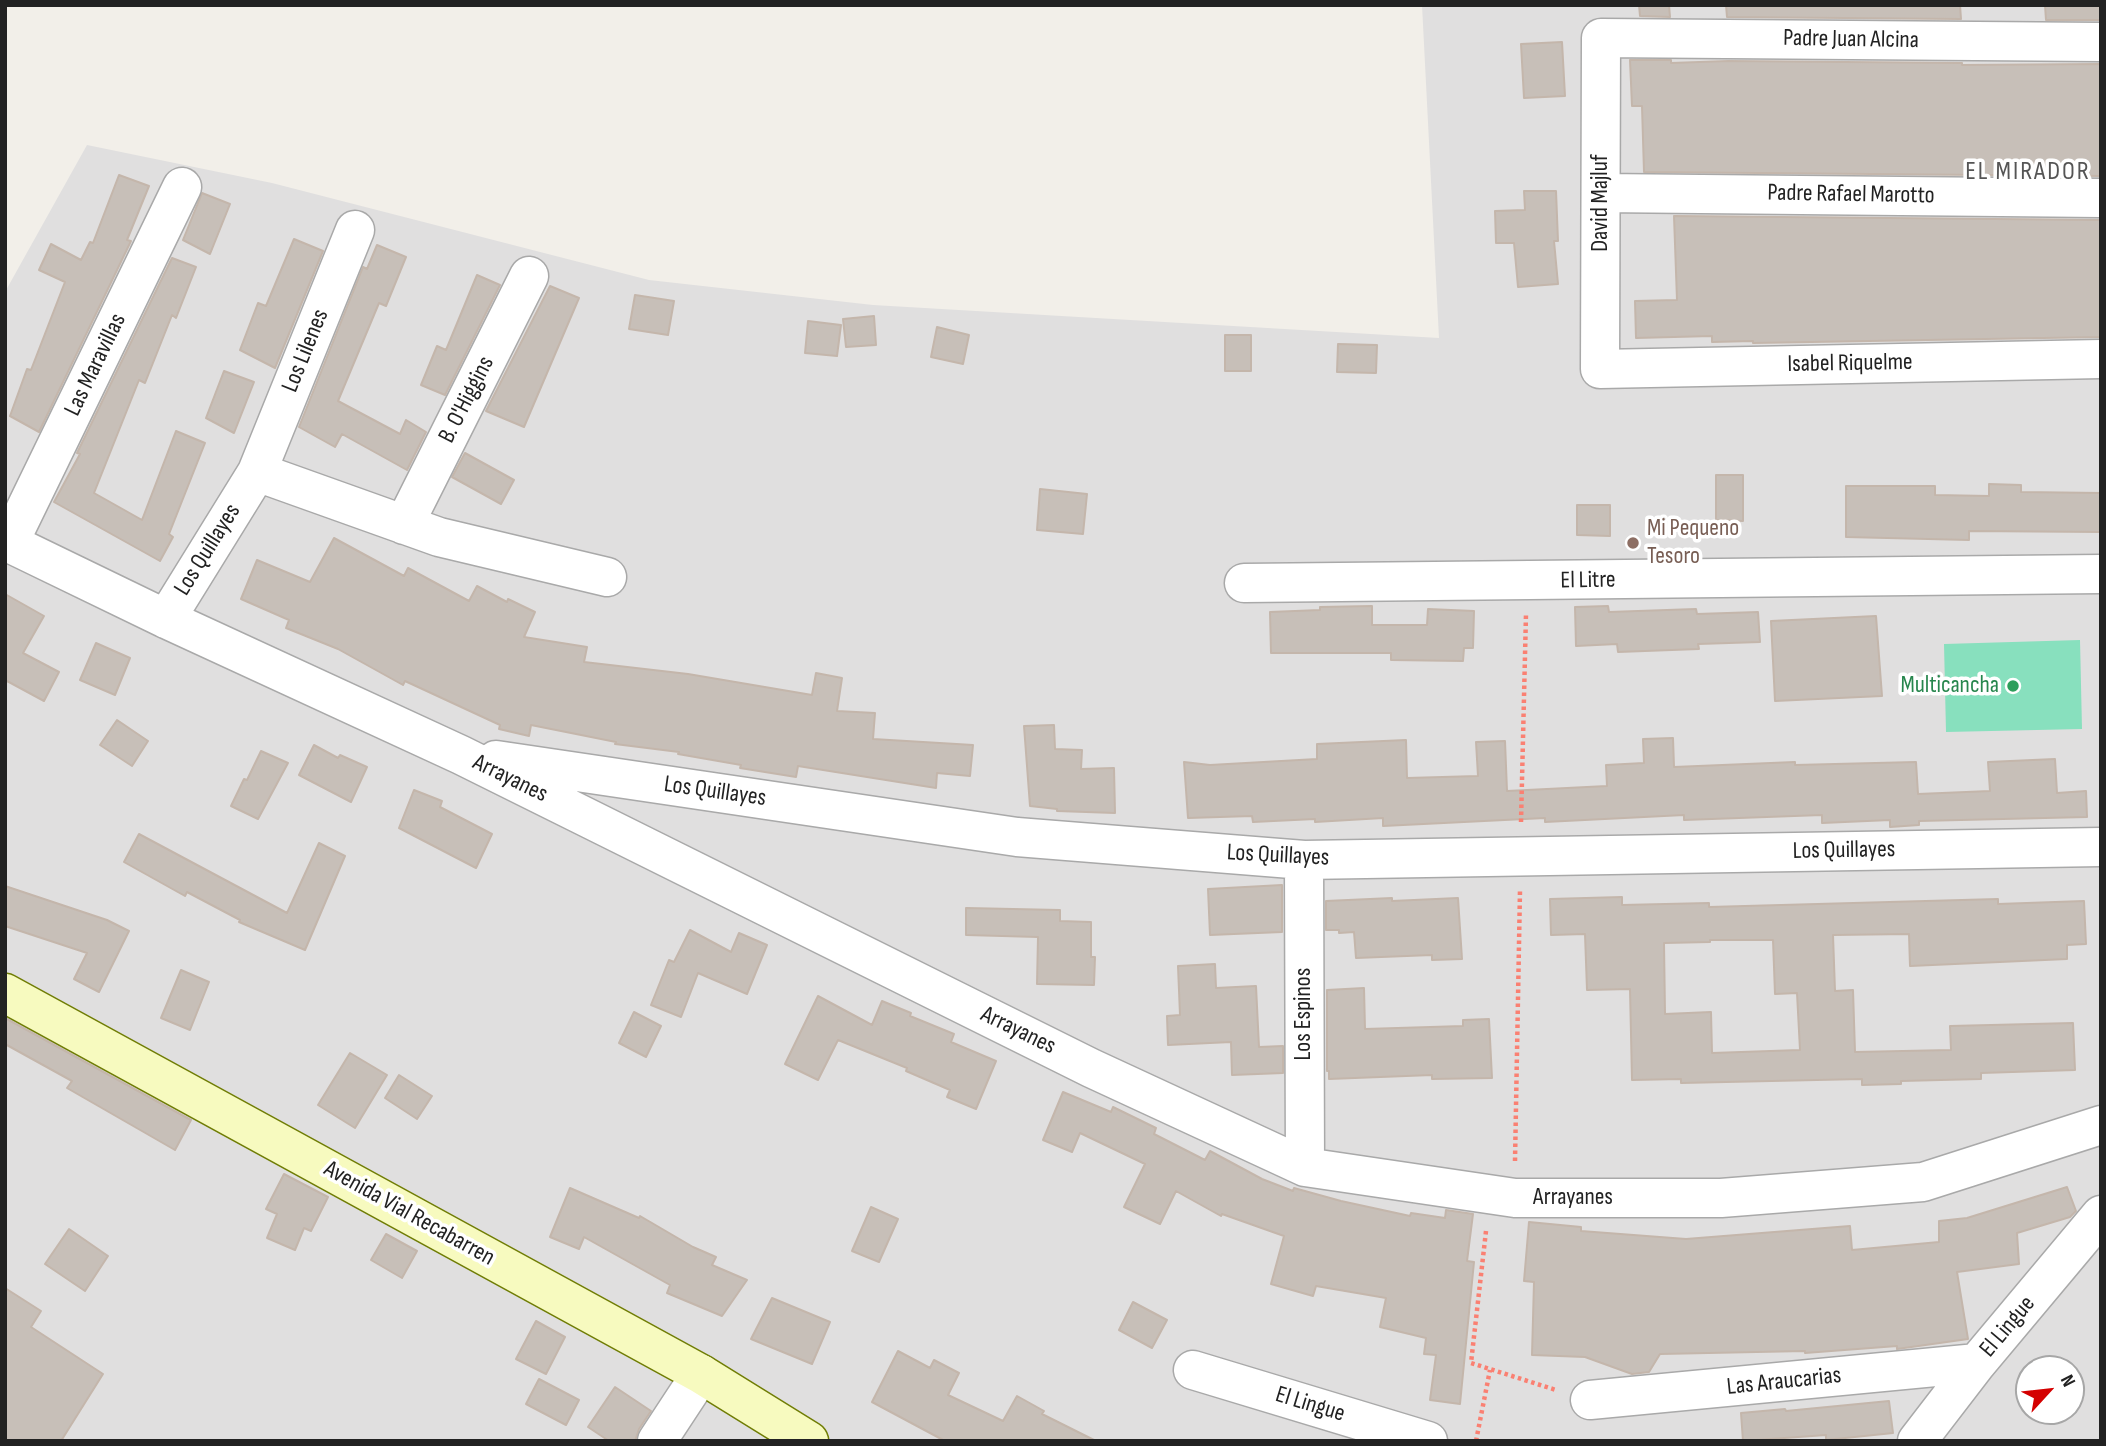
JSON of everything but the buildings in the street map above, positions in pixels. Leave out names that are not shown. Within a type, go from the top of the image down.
[{"type":"main road","name":"Avenida Vial Recabarren","points":[[5,993],[701,1374],[809,1441]]},
{"type":"street","name":"Padre Juan Alcina","points":[[1601,38],[2101,42]]},
{"type":"street","name":"David Majluf","points":[[1600,369],[1601,38]]},
{"type":"street","name":"Las Maravillas","points":[[7,542],[182,187]]},
{"type":"street","name":"Padre Rafael Marotto","points":[[1601,193],[2101,198]]},
{"type":"street","name":"Los Lilenes","points":[[257,472],[355,230]]},
{"type":"street","name":"B. O'Higgins","points":[[404,525],[529,276]]},
{"type":"street","name":"Isabel Riquelme","points":[[1600,369],[2101,359]]},
{"type":"street","points":[[257,472],[439,537],[607,577]]},
{"type":"street","name":"Los Quillayes","points":[[166,619],[257,472]]},
{"type":"street","name":"Arrayanes","points":[[7,542],[166,619],[461,755],[1091,1068],[1305,1167],[1514,1198],[1721,1198],[1923,1182],[2101,1125]]},
{"type":"street","name":"El Litre","points":[[1244,583],[2101,574]]},
{"type":"street","name":"Los Quillayes","points":[[461,755],[1017,837],[1304,860],[2101,847]]},
{"type":"street","name":"Los Espinos","points":[[1304,860],[1305,1167]]},
{"type":"street","name":"El Lingue","points":[[1917,1441],[1977,1363],[2101,1215]]},
{"type":"street","name":"Las Araucarias","points":[[1590,1401],[1977,1363]]},
{"type":"street","name":"El Lingue","points":[[1193,1370],[1428,1441]]},
{"type":"street","points":[[657,1441],[701,1374]]},
{"type":"path","points":[[1490,1195],[1471,1363],[1590,1401]]},
{"type":"path","points":[[1476,1441],[1490,1369]]},
{"type":"shaded area","points":[[1422,5],[2101,5],[2101,1441],[5,1441],[5,292],[87,145],[272,183],[649,280],[873,305],[1439,338]]},
{"type":"green space","name":"Multicancha","points":[[2080,640],[2082,729],[1946,732],[1944,644]]},
{"type":"place","name":"Mi Pequeno Tesoro","points":[[1633,543]]},
{"type":"place","name":"Multicancha","points":[[2013,686]]},
{"type":"district","name":"EL MIRADOR","points":[[2028,172]]}]
